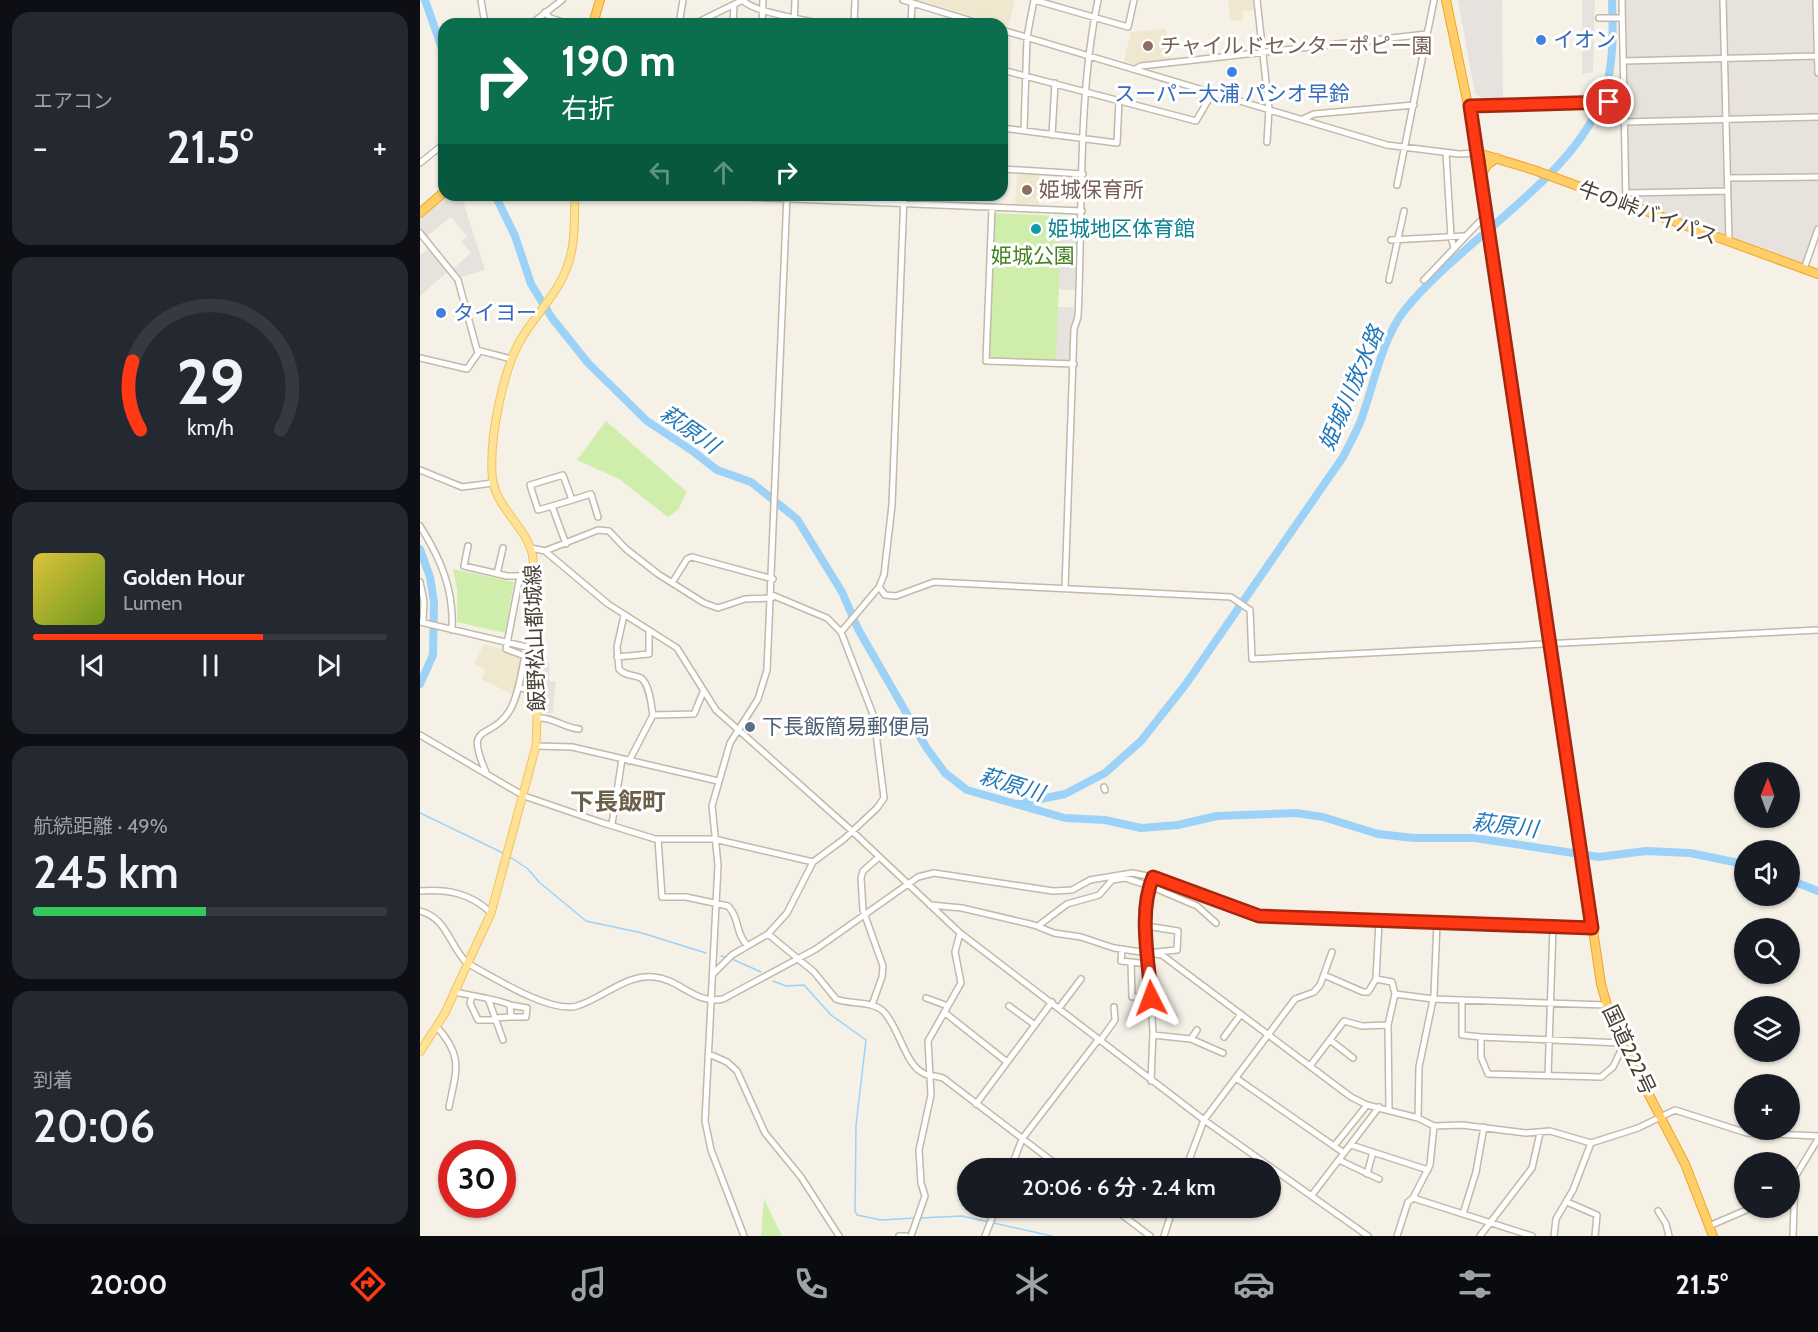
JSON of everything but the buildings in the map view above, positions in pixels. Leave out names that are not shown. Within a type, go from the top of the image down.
[{"type":"highway","points":[[595,18],[600,0]]},
{"type":"highway","name":"国道222号","points":[[1446,0],[1478,153],[1592,928],[1606,1005],[1622,1044],[1685,1164],[1713,1236]]},
{"type":"highway","name":"牛の峠バイパス","points":[[1478,153],[1534,170],[1818,274]]},
{"type":"highway","points":[[1480,176],[1488,164],[1497,158]]},
{"type":"highway","points":[[420,213],[438,197]]},
{"type":"main road","name":"飯野松山都城線","points":[[420,1052],[437,1027],[491,913],[536,746],[538,690],[531,548],[502,506],[493,483],[493,445],[511,359],[525,333],[564,276],[573,247],[575,201]]},
{"type":"street","points":[[481,0],[484,18]]},
{"type":"street","points":[[549,0],[555,6]]},
{"type":"street","points":[[538,18],[562,0]]},
{"type":"street","points":[[679,18],[683,0]]},
{"type":"street","points":[[710,18],[743,0],[746,4],[763,10],[798,18]]},
{"type":"street","points":[[762,18],[763,0]]},
{"type":"street","points":[[794,17],[795,0]]},
{"type":"street","points":[[854,18],[855,0]]},
{"type":"street","points":[[903,0],[958,18]]},
{"type":"street","points":[[1024,130],[1027,37],[1034,0],[1128,27],[1134,0]]},
{"type":"street","points":[[1064,9],[1066,0]]},
{"type":"street","points":[[1065,588],[1089,55],[1098,0]]},
{"type":"street","points":[[1257,0],[1269,109],[1267,142]]},
{"type":"street","points":[[1396,185],[1406,148],[1434,0]]},
{"type":"street","points":[[1622,0],[1619,18],[1624,61],[1626,205]]},
{"type":"street","points":[[1724,0],[1729,242]]},
{"type":"street","points":[[1816,0],[1818,73]]},
{"type":"street","points":[[911,18],[912,3]]},
{"type":"street","points":[[733,18],[734,5]]},
{"type":"street","points":[[545,12],[550,18]]},
{"type":"street","points":[[1599,18],[1619,18]]},
{"type":"street","points":[[1008,32],[1406,148],[1446,153],[1478,153]]},
{"type":"street","points":[[1135,69],[1141,66],[1427,34]]},
{"type":"street","points":[[1624,61],[1818,56]]},
{"type":"street","points":[[1008,72],[1196,121],[1213,92]]},
{"type":"street","points":[[1052,135],[1055,83]]},
{"type":"street","points":[[1008,129],[1117,143],[1119,100]]},
{"type":"street","points":[[1470,106],[1625,100]]},
{"type":"street","points":[[1303,119],[1314,114],[1414,105]]},
{"type":"street","points":[[1625,122],[1818,117]]},
{"type":"street","points":[[420,163],[438,149]]},
{"type":"street","points":[[1446,153],[1451,237],[1454,248]]},
{"type":"street","points":[[1008,169],[1083,174]]},
{"type":"street","points":[[1728,178],[1818,177]]},
{"type":"street","points":[[1627,193],[1728,191]]},
{"type":"street","points":[[744,1236],[707,1138],[705,1120],[718,865],[712,813],[718,782],[730,743],[764,682],[772,597],[787,201]]},
{"type":"street","points":[[864,201],[904,205],[1082,211]]},
{"type":"street","points":[[842,630],[878,588],[884,575],[892,505],[904,201]]},
{"type":"street","points":[[992,208],[986,361],[1074,364]]},
{"type":"street","points":[[1389,280],[1404,211]]},
{"type":"street","points":[[1424,280],[1464,236],[1486,218]]},
{"type":"street","points":[[1804,269],[1818,229]]},
{"type":"street","points":[[420,233],[458,280],[479,352]]},
{"type":"street","points":[[1391,240],[1464,236]]},
{"type":"street","points":[[420,358],[467,369],[479,352]]},
{"type":"street","points":[[479,352],[511,359]]},
{"type":"street","points":[[420,470],[462,487],[493,483]]},
{"type":"street","points":[[572,500],[563,475],[530,485],[538,510],[572,500],[591,494],[598,517]]},
{"type":"street","points":[[552,506],[566,544]]},
{"type":"street","points":[[420,526],[446,575],[452,600],[452,630]]},
{"type":"street","points":[[544,551],[598,531],[609,531],[626,549],[672,584],[715,608],[745,599],[772,597],[827,618],[842,630],[874,717],[884,789],[881,804],[813,862],[787,912],[768,934],[732,955],[713,974]]},
{"type":"street","points":[[468,546],[464,566],[497,574],[533,575]]},
{"type":"street","points":[[497,574],[503,548]]},
{"type":"street","points":[[531,548],[544,551],[624,615],[683,654],[703,692],[716,710],[852,831],[960,933],[1052,1002],[1151,1081],[1368,1236]]},
{"type":"street","points":[[672,584],[687,559],[692,557],[772,579]]},
{"type":"street","points":[[487,773],[476,747],[477,741],[483,731],[505,718],[518,688],[525,656],[508,651],[507,643],[519,576]]},
{"type":"street","points":[[420,582],[424,601],[422,622],[536,649]]},
{"type":"street","points":[[878,588],[885,595],[896,596],[934,582],[1232,597],[1250,610],[1252,658],[1818,630]]},
{"type":"street","points":[[624,615],[617,657],[622,673],[640,678],[645,684],[653,715],[629,761]]},
{"type":"street","points":[[617,657],[649,654],[649,630]]},
{"type":"street","points":[[518,688],[538,690]]},
{"type":"street","points":[[653,715],[694,714],[703,692]]},
{"type":"street","points":[[538,717],[550,717],[563,726],[579,729]]},
{"type":"street","points":[[420,735],[524,796],[658,839],[714,839],[813,862]]},
{"type":"street","points":[[536,746],[572,747],[718,782]]},
{"type":"street","points":[[612,824],[622,759]]},
{"type":"street","points":[[658,839],[662,897],[717,902],[733,910],[737,920],[738,934],[747,945]]},
{"type":"street","points":[[872,1005],[882,977],[883,966],[864,915],[861,878],[864,871],[879,857]]},
{"type":"street","points":[[420,911],[431,914],[443,925],[467,963],[552,1005],[564,1007],[579,1006],[645,976],[661,978],[711,1002],[731,996],[798,958],[918,877],[934,873],[984,883],[1063,891],[1072,890],[1090,880],[1124,873],[1153,877],[1259,916],[1592,928]]},
{"type":"street","points":[[1151,1081],[1153,1035],[1146,926],[1153,877]]},
{"type":"street","points":[[1038,926],[1067,904],[1099,895],[1110,881],[1117,878],[1125,878],[1150,886],[1197,906],[1216,923]]},
{"type":"street","points":[[420,891],[444,890],[472,898],[491,913]]},
{"type":"street","points":[[930,906],[963,908],[1122,949],[1148,952],[1177,950],[1178,931],[1146,926]]},
{"type":"street","points":[[1324,975],[1363,993],[1368,992],[1376,979],[1379,921]]},
{"type":"street","points":[[1418,1118],[1419,1067],[1433,999],[1437,922]]},
{"type":"street","points":[[1548,1076],[1553,927]]},
{"type":"street","points":[[911,1236],[926,1196],[921,1183],[919,1150],[931,1095],[928,1075],[928,1041],[961,980],[955,949],[960,933]]},
{"type":"street","points":[[768,934],[814,972],[836,999],[872,1005],[883,1011],[899,1031],[908,1057],[921,1072],[943,1077],[1048,1158]]},
{"type":"street","points":[[1122,949],[1121,962],[1149,964]]},
{"type":"street","points":[[1156,952],[1310,1066],[1367,1105],[1418,1118],[1434,1126],[1555,1132],[1591,1143],[1675,1110],[1747,1133],[1818,1138]]},
{"type":"street","points":[[1190,1158],[1204,1120],[1295,999],[1314,992],[1324,975],[1332,952]]},
{"type":"street","points":[[1131,962],[1132,997],[1151,998]]},
{"type":"street","points":[[1059,1008],[1081,979]]},
{"type":"street","points":[[1376,979],[1392,982],[1395,994],[1388,1025],[1389,1109]]},
{"type":"street","points":[[454,992],[471,996],[489,1001],[502,1000],[510,1005],[527,1008],[526,1017],[478,1020],[470,1003],[471,996]]},
{"type":"street","points":[[1395,994],[1433,999],[1606,1005]]},
{"type":"street","points":[[926,998],[948,1006]]},
{"type":"street","points":[[1462,1000],[1462,1035],[1622,1044],[1613,1067],[1601,1077],[1488,1074],[1481,1057],[1481,1037]]},
{"type":"street","points":[[489,1001],[503,1040]]},
{"type":"street","points":[[976,1104],[1052,1002]]},
{"type":"street","points":[[510,1005],[511,1017]]},
{"type":"street","points":[[1009,1006],[1035,1025]]},
{"type":"street","points":[[1015,1158],[1022,1139],[1115,1020],[1114,1007]]},
{"type":"street","points":[[944,1012],[1007,1062]]},
{"type":"street","points":[[1224,1037],[1241,1014]]},
{"type":"street","points":[[1310,1066],[1344,1021],[1362,1026],[1388,1025]]},
{"type":"street","points":[[437,1027],[449,1040],[457,1059],[449,1107]]},
{"type":"street","points":[[1191,1040],[1197,1030]]},
{"type":"street","points":[[1153,1035],[1191,1040],[1223,1053]]},
{"type":"street","points":[[1330,1040],[1353,1058]]},
{"type":"street","points":[[709,1054],[727,1062],[737,1071],[765,1133],[801,1177],[839,1236]]},
{"type":"street","points":[[1236,1078],[1344,1153]]},
{"type":"street","points":[[1334,1146],[1367,1105]]},
{"type":"street","points":[[1312,1195],[1379,1107]]},
{"type":"street","points":[[1396,1236],[1408,1202],[1413,1198],[1428,1170],[1434,1126]]},
{"type":"street","points":[[1463,1214],[1476,1172],[1484,1127]]},
{"type":"street","points":[[1480,1236],[1532,1168],[1540,1133]]},
{"type":"street","points":[[1800,1164],[1818,1138]]},
{"type":"street","points":[[1554,1236],[1556,1219],[1567,1202],[1591,1143]]},
{"type":"street","points":[[1350,1145],[1428,1170]]},
{"type":"street","points":[[1367,1174],[1373,1152]]},
{"type":"street","points":[[1339,1160],[1379,1179]]},
{"type":"street","points":[[1413,1198],[1532,1236]]},
{"type":"street","points":[[1567,1202],[1597,1215],[1595,1236]]},
{"type":"street","points":[[1658,1211],[1666,1224],[1669,1236]]},
{"type":"street","points":[[1709,1226],[1734,1215]]},
{"type":"street","points":[[986,1236],[992,1218]]},
{"type":"street","points":[[1126,1218],[1150,1236]]},
{"type":"street","points":[[1164,1236],[1170,1218]]},
{"type":"street","points":[[1793,1218],[1793,1236]]},
{"type":"street","points":[[899,1236],[906,1236]]},
{"type":"shaded area","points":[[919,0],[1015,0],[1008,27],[1008,18],[978,18]]},
{"type":"shaded area","points":[[1228,0],[1254,0],[1255,10],[1243,11],[1243,20],[1231,21]]},
{"type":"shaded area","points":[[1458,0],[1502,0],[1503,100],[1485,99],[1475,94]]},
{"type":"shaded area","points":[[1582,0],[1595,0],[1593,72],[1582,74]]},
{"type":"shaded area","points":[[1626,0],[1818,0],[1818,222],[1803,264],[1629,199]]},
{"type":"shaded area","name":"チャイルドセンターポピー園","points":[[1166,29],[1170,60],[1134,64],[1124,61],[1131,32]]},
{"type":"shaded area","name":"姫城保育所","points":[[1017,171],[1039,174],[1039,207],[1015,206]]},
{"type":"shaded area","points":[[441,201],[463,201],[485,270],[461,277],[454,268],[471,253],[461,241],[467,236],[451,217],[427,236],[420,229],[420,220]]},
{"type":"shaded area","points":[[1061,216],[1078,217],[1077,244],[1060,243]]},
{"type":"shaded area","points":[[1060,248],[1076,249],[1075,290],[1059,289]]},
{"type":"shaded area","points":[[428,249],[447,272],[420,296],[420,255]]},
{"type":"shaded area","points":[[1058,307],[1074,308],[1072,363],[1056,362]]},
{"type":"shaded area","points":[[484,644],[523,656],[514,695],[481,679],[486,670],[474,664]]},
{"type":"shaded area","points":[[541,661],[549,663],[549,681],[556,681],[553,713],[542,713]]},
{"type":"green space","name":"姫城公園","points":[[993,213],[1078,217],[1075,290],[1059,289],[1058,307],[1074,308],[1072,363],[988,359]]},
{"type":"green space","points":[[606,421],[687,492],[678,510],[668,517],[619,479],[577,460]]},
{"type":"green space","points":[[453,569],[514,582],[505,633],[457,622],[457,589]]},
{"type":"green space","points":[[764,1199],[782,1236],[761,1236]]},
{"type":"waterway","name":"萩原川","points":[[425,0],[438,37]]},
{"type":"waterway","name":"姫城川放水路","points":[[1021,803],[1065,794],[1105,773],[1141,741],[1186,684],[1343,457],[1361,420],[1389,336],[1404,311],[1428,284],[1545,179],[1570,152],[1591,122],[1605,91],[1610,69],[1613,34],[1612,0]]},
{"type":"waterway","name":"萩原川","points":[[498,201],[515,236],[531,284],[552,318],[588,363],[647,421],[717,470],[751,482],[797,519],[842,592],[858,629],[926,747],[945,773],[967,790],[1065,818],[1105,820],[1141,828],[1178,825],[1217,816],[1296,813],[1323,817],[1378,834],[1414,838],[1475,838],[1599,857],[1646,851],[1690,853],[1734,862]]},
{"type":"waterway","points":[[420,549],[430,577],[434,602],[433,655],[420,684]]},
{"type":"waterway","points":[[420,813],[503,853]]},
{"type":"waterway","points":[[510,857],[528,869],[539,882],[586,921],[642,933],[706,953]]},
{"type":"waterway","name":"萩原川","points":[[1800,884],[1818,891]]},
{"type":"waterway","points":[[721,956],[728,958]]},
{"type":"waterway","points":[[732,959],[761,972]]},
{"type":"waterway","points":[[773,981],[786,986],[804,985],[831,1015],[866,1040],[856,1125],[855,1211],[857,1215],[881,1220],[916,1218]]},
{"type":"waterway","points":[[920,1218],[962,1216],[1052,1236]]},
{"type":"place","name":"イオン","points":[[1541,40]]},
{"type":"place","name":"チャイルドセンターポピー園","points":[[1148,46]]},
{"type":"place","name":"スーパー大浦 パシオ早鈴","points":[[1232,72]]},
{"type":"place","name":"姫城保育所","points":[[1027,190]]},
{"type":"place","name":"姫城地区体育館","points":[[1036,229]]},
{"type":"place","name":"タイヨー","points":[[441,313]]},
{"type":"place","name":"下長飯簡易郵便局","points":[[750,727]]},
{"type":"district","name":"下長飯町","points":[[618,802]]},
{"type":"route","points":[[1151,998],[1146,924],[1153,877],[1259,916],[1592,928],[1470,106],[1609,102]]}]
